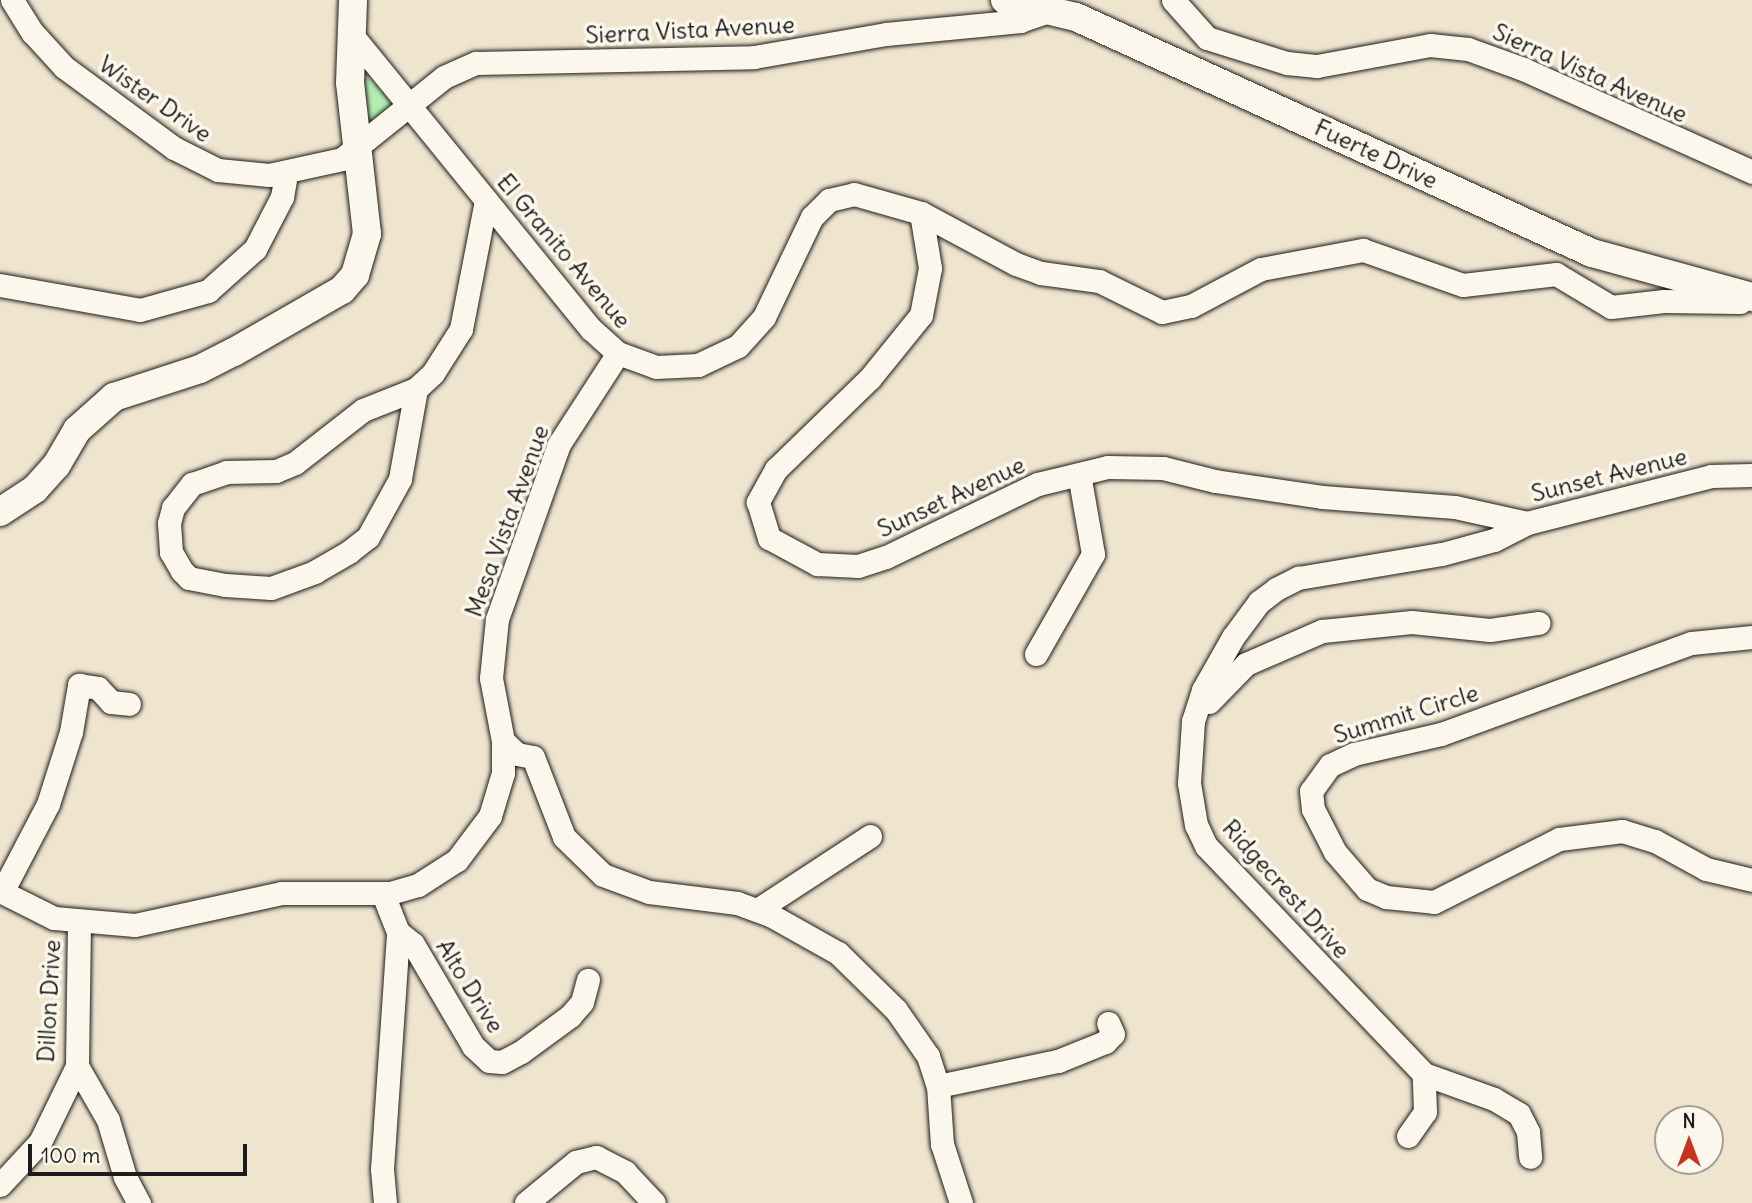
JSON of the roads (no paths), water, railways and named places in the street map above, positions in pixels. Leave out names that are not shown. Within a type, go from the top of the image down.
[{"type":"main road","points":[[0,512],[35,489],[56,466],[77,430],[114,397],[200,369],[349,283],[367,246],[350,83],[353,0]]},
{"type":"main road","name":"Fuerte Drive","points":[[1005,0],[1060,5],[1592,253],[1752,297]]},
{"type":"street","name":"Wister Drive","points":[[12,0],[33,33],[64,67],[174,148],[218,170],[286,174],[330,164],[357,146],[407,104]]},
{"type":"street","name":"Sierra Vista Avenue","points":[[1173,0],[1207,38],[1287,63],[1317,66],[1430,45],[1468,49],[1523,69],[1752,172]]},
{"type":"street","name":"Sierra Vista Avenue","points":[[407,104],[454,71],[488,61],[558,64],[754,57],[886,34],[1020,21],[1060,5]]},
{"type":"street","name":"El Granito Avenue","points":[[351,34],[591,329],[618,353],[656,367],[682,368],[712,361],[738,346],[764,317],[813,217],[830,200],[870,196],[921,213],[1016,264],[1041,273],[1099,281],[1162,312],[1191,306],[1261,269],[1363,250],[1463,285],[1556,274],[1611,307],[1664,301],[1752,303]]},
{"type":"street","points":[[0,285],[140,310],[208,291],[255,249],[282,197],[286,174]]},
{"type":"street","points":[[416,389],[400,479],[368,537],[349,552],[315,572],[271,588],[225,586],[189,578],[182,571],[172,552],[169,523],[173,508],[192,484],[226,472],[276,471],[295,463],[363,410],[416,389],[433,373],[461,329],[486,201]]},
{"type":"street","name":"Sunset Avenue","points":[[921,213],[930,268],[921,316],[870,378],[827,416],[770,477],[758,502],[769,538],[817,564],[858,566],[886,557],[987,505],[1079,474],[1123,466],[1163,468],[1215,481],[1322,497],[1455,507],[1527,523],[1583,513],[1711,475],[1752,475]]},
{"type":"street","name":"Mesa Vista Avenue","points":[[1,892],[41,914],[79,923],[152,923],[282,893],[383,894],[432,878],[476,838],[500,788],[503,741],[491,678],[497,619],[559,444],[618,353]]},
{"type":"street","points":[[1036,654],[1093,554],[1079,474]]},
{"type":"street","name":"Ridgecrest Drive","points":[[1424,1074],[1206,846],[1196,825],[1189,783],[1189,747],[1199,702],[1233,637],[1259,602],[1276,589],[1298,578],[1442,554],[1494,540],[1527,523]]},
{"type":"street","points":[[1199,702],[1208,703],[1246,664],[1322,631],[1412,622],[1490,629],[1538,623]]},
{"type":"street","name":"Summit Circle","points":[[1752,637],[1691,643],[1441,734],[1354,754],[1330,765],[1311,790],[1313,809],[1335,852],[1367,889],[1386,897],[1434,902],[1559,839],[1622,831],[1655,841],[1706,869],[1752,880]]},
{"type":"street","points":[[1,892],[48,804],[71,732],[79,685],[98,688],[111,702],[129,704]]},
{"type":"street","points":[[503,741],[517,754],[533,757],[564,837],[603,875],[649,892],[737,903],[757,910],[838,953],[919,1039],[938,1086],[942,1144],[961,1203]]},
{"type":"street","points":[[757,910],[870,836]]},
{"type":"street","name":"Alto Drive","points":[[383,894],[398,932],[382,1170],[385,1203]]},
{"type":"street","name":"Dillon Drive","points":[[0,1185],[40,1142],[77,1066],[79,923]]},
{"type":"street","name":"Alto Drive","points":[[398,932],[413,944],[472,1046],[489,1061],[502,1062],[521,1052],[570,1016],[582,1002],[588,980]]},
{"type":"street","points":[[938,1086],[1058,1060],[1105,1042],[1113,1034],[1108,1024]]},
{"type":"street","points":[[77,1066],[108,1120],[125,1177],[139,1203]]},
{"type":"street","points":[[1408,1136],[1424,1112],[1424,1074],[1494,1099],[1519,1114],[1528,1132],[1530,1157]]},
{"type":"street","points":[[526,1203],[576,1162],[596,1157],[625,1172],[646,1199]]}]
